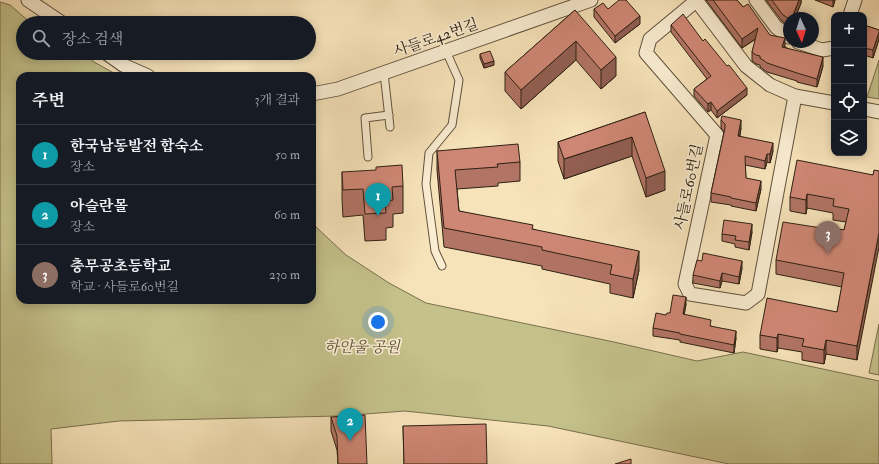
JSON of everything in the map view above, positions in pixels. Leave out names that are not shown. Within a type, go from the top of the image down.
[{"type":"street","points":[[28,0],[52,16]]},
{"type":"street","name":"사들로42번길","points":[[316,93],[338,89],[591,0]]},
{"type":"street","name":"사들로60번길","points":[[796,96],[758,294],[746,304],[690,294],[685,284],[717,135],[646,53],[650,39],[696,0],[746,66],[770,85],[796,96],[831,102]]},
{"type":"street","points":[[756,0],[776,27],[783,32]]},
{"type":"street","points":[[851,12],[855,0]]},
{"type":"street","points":[[816,48],[822,50],[831,48]]},
{"type":"street","points":[[116,60],[139,72]]},
{"type":"street","points":[[867,110],[879,112]]},
{"type":"lane","points":[[442,266],[435,251],[426,184],[429,153],[452,125],[458,80],[446,51]]},
{"type":"lane","points":[[384,73],[390,127]]},
{"type":"lane","points":[[368,156],[365,118],[389,115]]},
{"type":"green space","name":"하얀울 공원","points":[[0,2],[10,5],[23,16],[16,16],[16,60],[91,60],[112,72],[16,72],[16,304],[316,304],[316,227],[346,255],[389,283],[426,303],[614,342],[697,361],[743,352],[879,381],[879,464],[729,464],[548,426],[405,411],[338,416],[119,421],[51,429],[52,464],[0,464]]},
{"type":"green space","points":[[879,60],[879,99],[867,97]]},
{"type":"green space","points":[[879,324],[879,375],[869,373]]},
{"type":"building","points":[[619,0],[626,0],[640,16],[615,36],[594,9],[603,3],[608,9]]},
{"type":"building","points":[[713,0],[737,0],[743,7],[748,4],[770,35],[783,38],[783,48],[823,57],[817,79],[767,63],[760,58],[760,56],[752,52],[758,28],[742,39]]},
{"type":"building","points":[[772,0],[799,0],[794,12],[783,12],[783,15]]},
{"type":"building","points":[[575,10],[616,57],[601,70],[576,41],[521,90],[505,72]]},
{"type":"building","points":[[683,14],[703,41],[705,39],[727,66],[729,65],[747,88],[717,111],[711,102],[708,104],[694,89],[711,76],[671,25]]},
{"type":"building","points":[[867,26],[879,30],[873,50],[867,49]]},
{"type":"building","points":[[490,51],[494,61],[484,64],[480,54]]},
{"type":"building","points":[[645,112],[665,171],[646,178],[632,137],[564,159],[558,142]]},
{"type":"building","points":[[722,116],[741,120],[738,136],[773,143],[770,154],[767,154],[765,161],[745,156],[746,178],[761,181],[756,203],[711,193],[725,128],[725,124],[721,120]]},
{"type":"building","points":[[518,144],[520,162],[497,164],[498,167],[455,170],[459,211],[533,225],[532,229],[639,251],[633,279],[610,274],[612,265],[542,250],[542,247],[444,228],[437,151]]},
{"type":"building","points":[[797,160],[873,175],[874,170],[879,171],[879,233],[857,346],[826,340],[824,350],[802,346],[804,339],[778,334],[777,338],[760,335],[767,298],[837,312],[844,273],[776,260],[783,222],[844,230],[849,209],[833,206],[834,199],[807,194],[806,200],[790,197]]},
{"type":"building","points":[[402,165],[403,186],[392,187],[393,200],[385,201],[386,213],[365,214],[363,189],[343,190],[342,172],[376,170],[376,167]]},
{"type":"building","points":[[724,220],[752,224],[749,242],[735,240],[736,236],[722,234]]},
{"type":"building","points":[[703,253],[742,261],[739,277],[722,273],[720,281],[693,275],[697,260],[702,261]]},
{"type":"building","points":[[673,295],[686,297],[683,314],[711,320],[710,326],[736,331],[734,345],[653,328],[656,313],[666,315],[667,313],[670,313]]},
{"type":"building","points":[[365,415],[367,464],[338,464],[337,436],[331,417]]},
{"type":"building","points":[[486,424],[487,464],[404,464],[403,426]]},
{"type":"building","points":[[631,459],[631,464],[615,464]]},
{"type":"place","name":"한국남동발전 합숙소","points":[[378,216]]},
{"type":"place","name":"충무공초등학교","points":[[828,254]]},
{"type":"place","name":"아슬란몰","points":[[350,441]]}]
